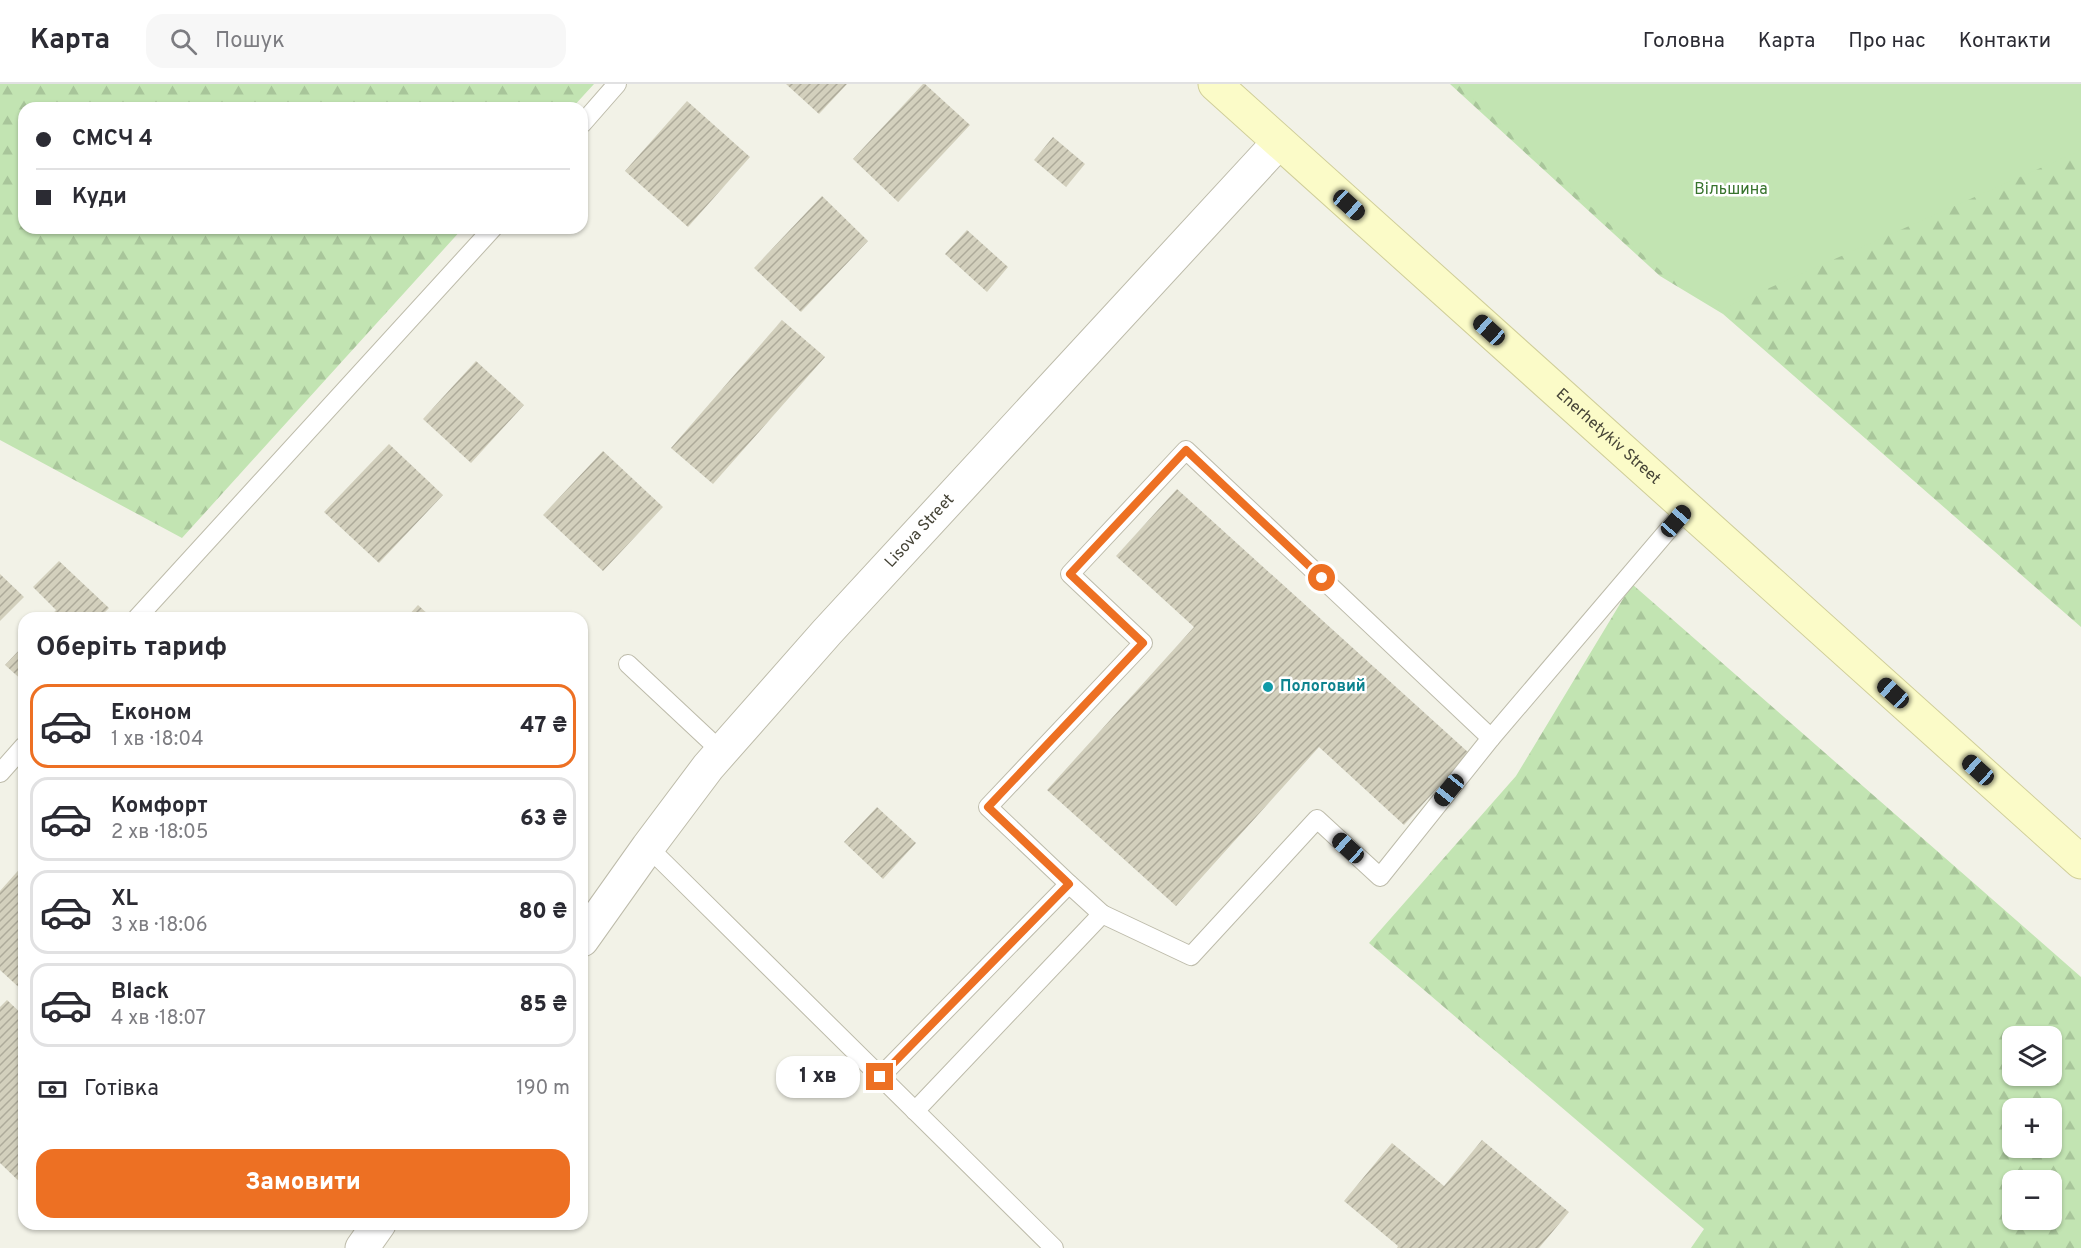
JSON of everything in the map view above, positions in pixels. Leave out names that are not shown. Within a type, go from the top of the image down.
[{"type":"main road","name":"Enerhetykiv Street","points":[[1215,84],[2081,862]]},
{"type":"street","name":"Lisova Street","points":[[588,932],[708,767],[827,632],[1279,142]]},
{"type":"street","points":[[362,1248],[376,1230]]},
{"type":"lane","points":[[588,117],[616,84]]},
{"type":"lane","points":[[142,612],[488,234]]},
{"type":"lane","points":[[1491,738],[1186,450],[1070,574],[1143,643],[988,807],[1102,914],[1191,956],[1317,819],[1380,877],[1491,738],[1687,508]]},
{"type":"lane","points":[[628,664],[722,752]]},
{"type":"lane","points":[[0,773],[18,753]]},
{"type":"lane","points":[[648,848],[1054,1248]]},
{"type":"lane","points":[[880,1077],[1069,884]]},
{"type":"lane","points":[[915,1111],[1102,914]]},
{"type":"green space","points":[[0,84],[594,84],[578,102],[18,102],[18,234],[458,234],[182,538],[0,440]]},
{"type":"green space","points":[[1450,84],[2081,84],[2081,627],[1723,314],[1660,276]]},
{"type":"green space","name":"Вільшина","points":[[1457,84],[2081,84],[2081,150],[1724,308],[1661,271]]},
{"type":"green space","points":[[1632,584],[2081,977],[2081,1248],[1691,1248],[1704,1229],[1369,943],[1516,776]]},
{"type":"building","points":[[786,84],[847,84],[819,114]]},
{"type":"building","points":[[923,84],[970,125],[898,202],[853,159]]},
{"type":"building","points":[[687,101],[750,157],[688,227],[625,171]]},
{"type":"building","points":[[1053,137],[1085,164],[1066,187],[1034,160]]},
{"type":"building","points":[[822,196],[868,241],[801,312],[754,268]]},
{"type":"building","points":[[967,230],[1008,267],[987,292],[945,254]]},
{"type":"building","points":[[782,320],[825,357],[713,484],[671,448]]},
{"type":"building","points":[[476,361],[524,405],[471,463],[423,419]]},
{"type":"building","points":[[389,444],[443,495],[379,563],[324,512]]},
{"type":"building","points":[[603,451],[663,507],[603,571],[543,515]]},
{"type":"building","name":"Пологовий","points":[[1177,489],[1469,753],[1404,825],[1319,747],[1176,906],[1047,790],[1194,627],[1116,556]]},
{"type":"building","points":[[59,561],[109,608],[105,612],[54,612],[56,610],[33,587]]},
{"type":"building","points":[[0,574],[24,597],[0,621]]},
{"type":"building","points":[[418,605],[426,612],[412,612]]},
{"type":"building","points":[[18,651],[18,677],[5,665]]},
{"type":"building","points":[[877,807],[916,843],[883,879],[844,842]]},
{"type":"building","points":[[18,871],[18,986],[0,970],[0,891]]},
{"type":"building","points":[[7,1000],[18,1010],[18,1180],[0,1163],[0,1007]]},
{"type":"building","points":[[1482,1140],[1569,1212],[1539,1248],[1397,1248],[1398,1246],[1344,1201],[1392,1143],[1444,1186]]},
{"type":"place","name":"Пологовий","points":[[1268,687]]},
{"type":"route","points":[[880,1077],[1069,884],[988,807],[1143,643],[1070,574],[1186,450],[1322,578]]}]
